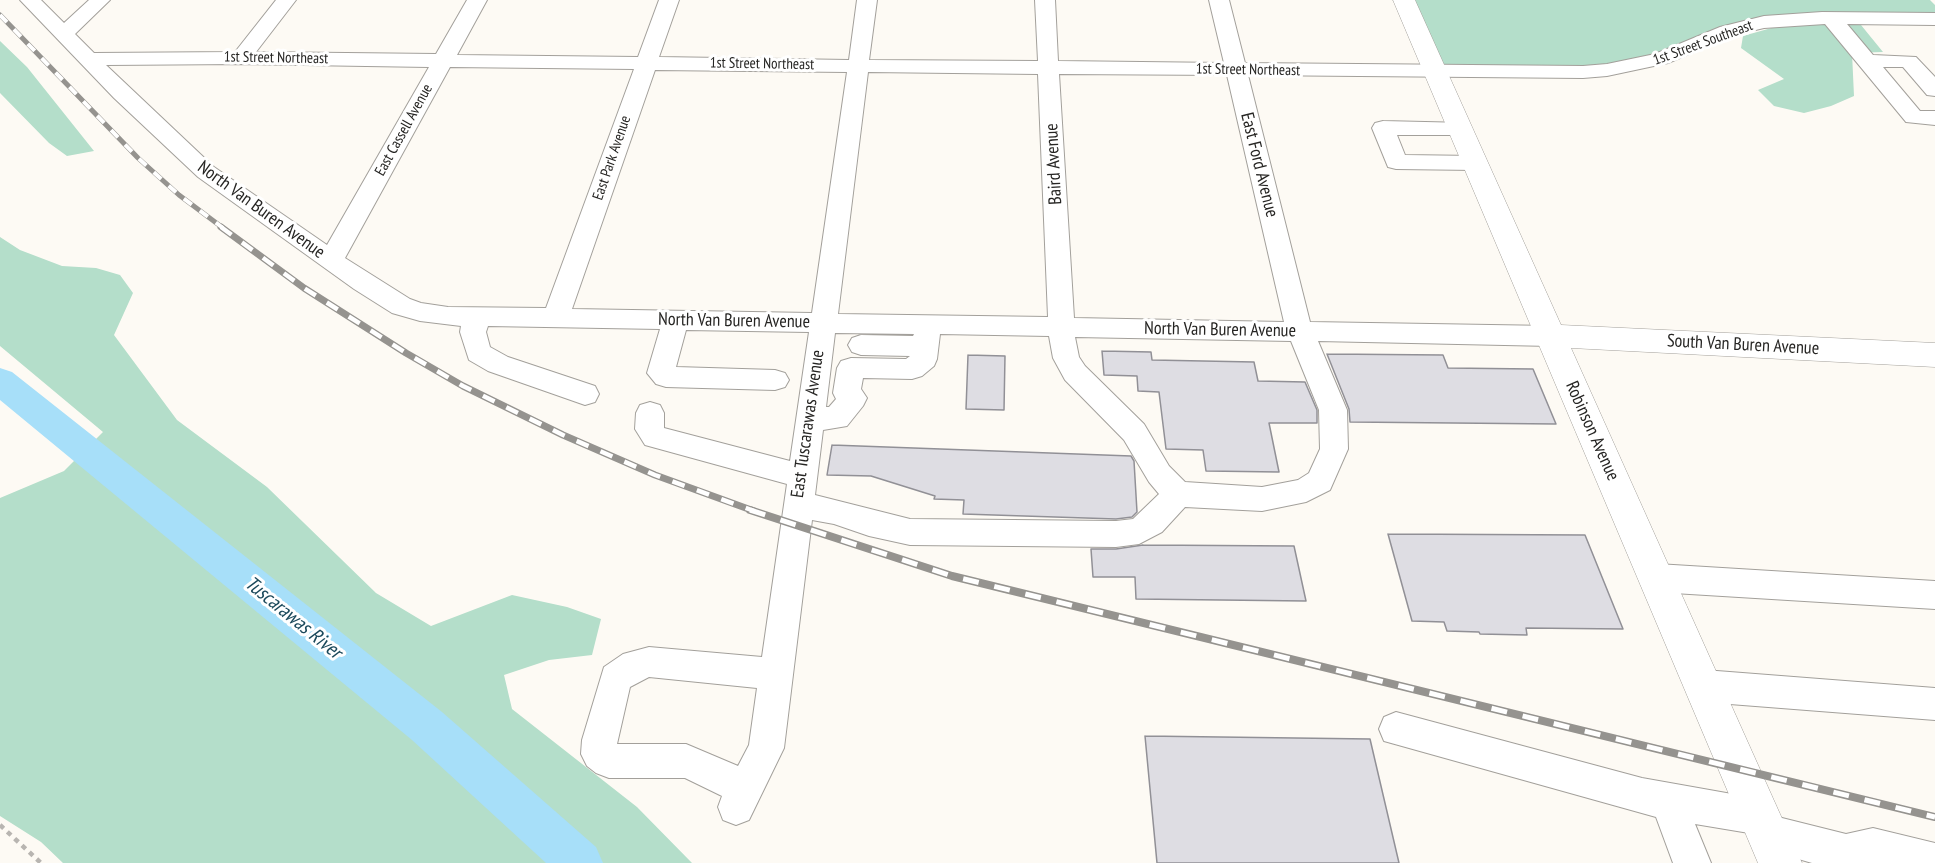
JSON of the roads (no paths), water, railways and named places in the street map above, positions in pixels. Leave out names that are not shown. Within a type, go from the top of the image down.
[{"type":"main road","name":"Robinson Avenue","points":[[1404,0],[1769,838]]},
{"type":"main road","name":"South Van Buren Avenue","points":[[1551,336],[1935,355]]},
{"type":"street","name":"North Van Buren Avenue","points":[[30,0],[206,172],[363,284],[408,309],[448,316],[780,320],[822,323],[859,353],[926,336],[1063,328],[1299,330],[1551,336]]},
{"type":"street","points":[[64,34],[100,0]]},
{"type":"street","points":[[242,58],[286,0]]},
{"type":"street","name":"East Cassell Avenue","points":[[331,260],[477,0]]},
{"type":"street","name":"East Park Avenue","points":[[556,317],[669,0]]},
{"type":"street","name":"East Tuscarawas Avenue","points":[[775,674],[649,662],[635,665],[615,678],[599,740],[599,754],[609,760],[686,761],[741,797],[766,748],[867,0]]},
{"type":"street","name":"Baird Avenue","points":[[1046,0],[1066,358],[1075,373],[1134,432],[1159,474],[1178,494]]},
{"type":"street","name":"East Ford Avenue","points":[[1178,494],[1262,499],[1306,490],[1320,481],[1334,449],[1333,410],[1324,384],[1299,330],[1219,0]]},
{"type":"street","points":[[1831,18],[1914,117],[1935,118]]},
{"type":"street","name":"1st Street Southeast","points":[[1434,72],[1607,70],[1661,59],[1745,26],[1775,20],[1831,18],[1935,20]]},
{"type":"street","name":"1st Street Northeast","points":[[89,59],[242,58],[1434,72]]},
{"type":"street","points":[[1867,61],[1909,61],[1935,90]]},
{"type":"street","points":[[1460,128],[1383,128],[1396,162],[1475,163]]},
{"type":"street","points":[[477,316],[473,332],[478,353],[498,364],[585,394]]},
{"type":"street","points":[[676,319],[662,373],[666,377],[776,380]]},
{"type":"street","points":[[817,360],[859,353],[912,369],[924,359],[926,336]]},
{"type":"street","points":[[809,419],[837,418],[853,398],[863,393],[859,353]]},
{"type":"street","points":[[650,413],[649,429],[655,438],[799,491],[834,511],[869,523],[910,531],[1116,534],[1139,531],[1151,523],[1178,494]]},
{"type":"street","points":[[1657,578],[1935,596]]},
{"type":"street","points":[[1704,686],[1935,704]]},
{"type":"street","points":[[1396,729],[1642,796],[1668,801],[1769,838],[1846,853],[1873,847],[1935,862]]},
{"type":"street","points":[[1668,801],[1692,863]]},
{"type":"waterway","name":"Tuscarawas River","points":[[0,381],[427,726],[580,863]]},
{"type":"railway","points":[[0,15],[138,158],[179,195],[223,228]]},
{"type":"railway","points":[[221,227],[304,288],[406,353],[463,386],[563,435],[655,475],[754,511]]},
{"type":"railway","points":[[750,510],[952,576],[1935,817]]}]
